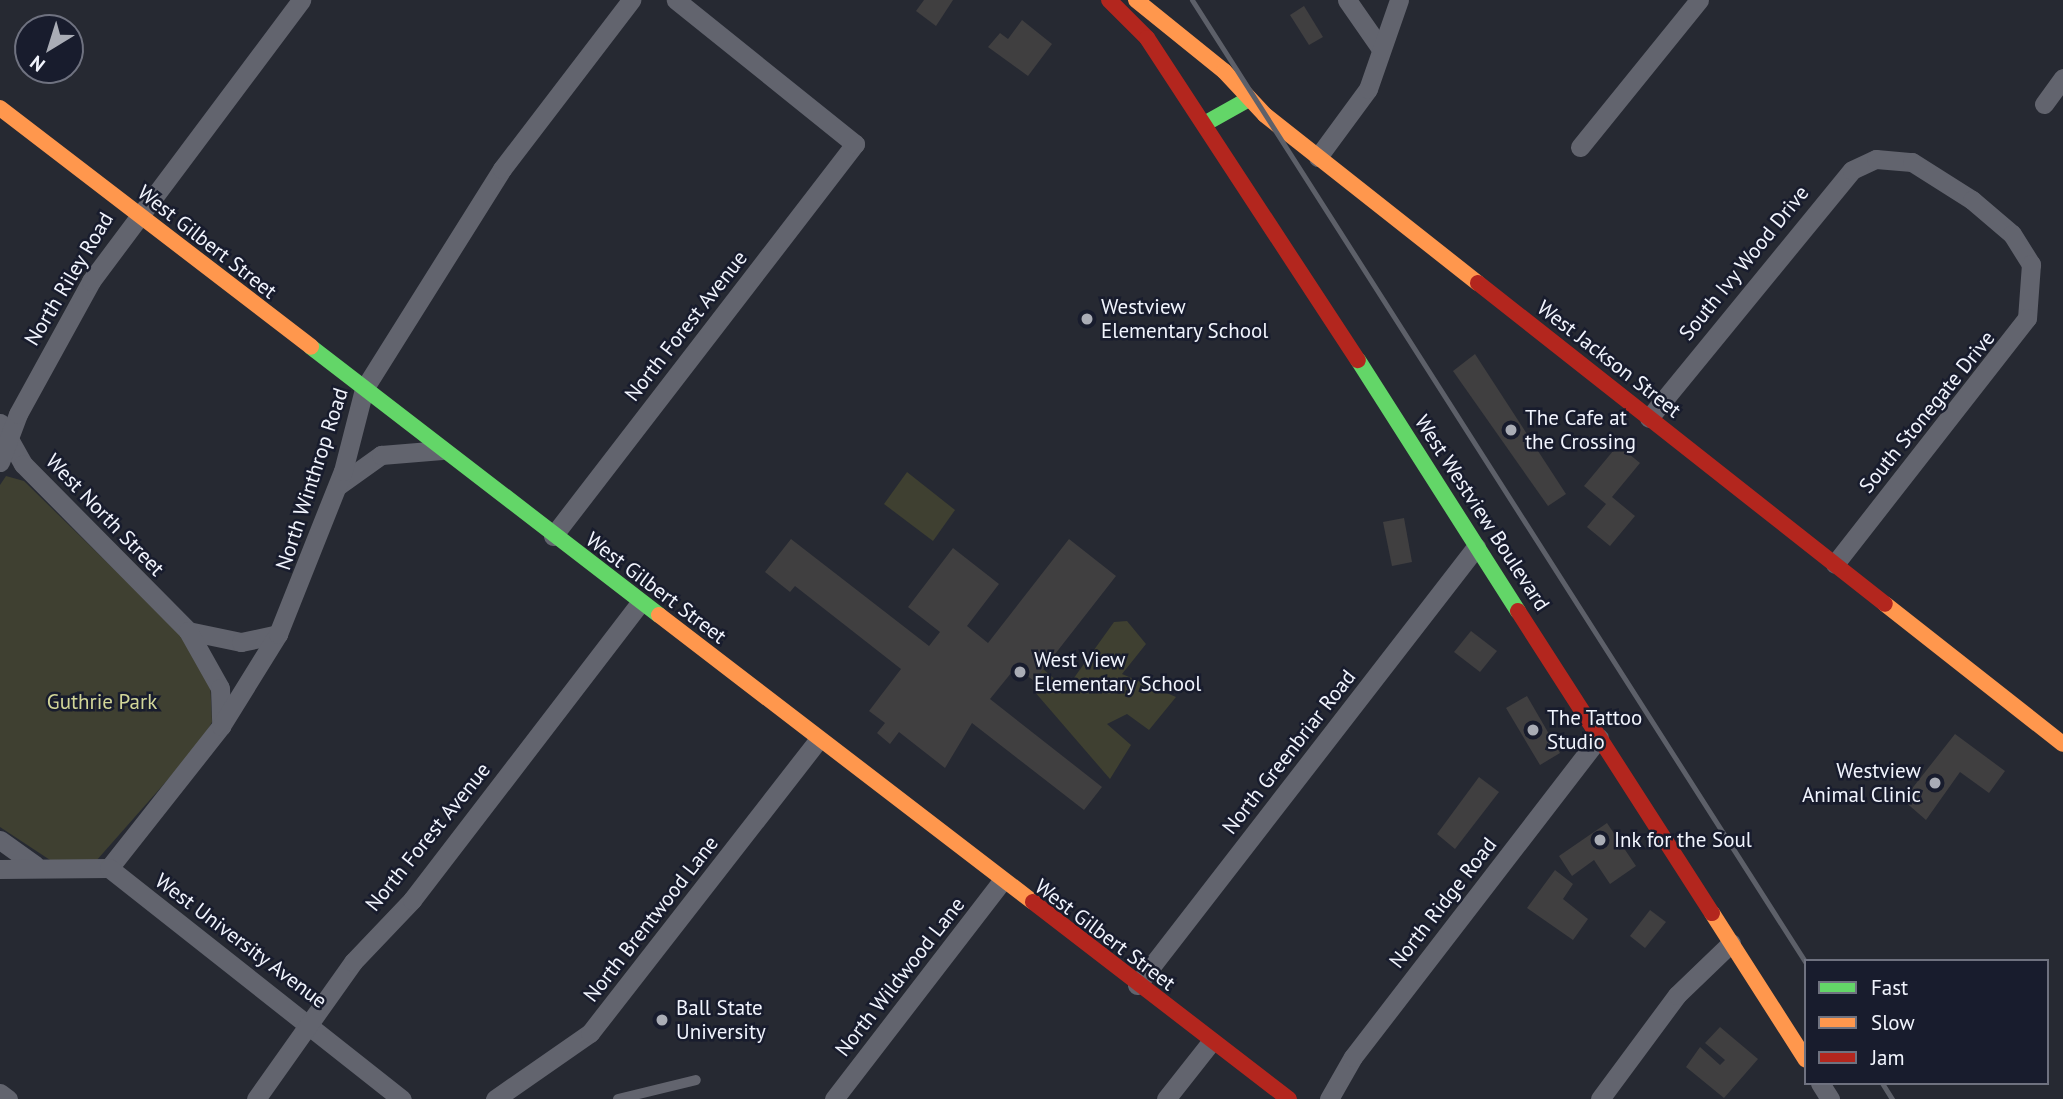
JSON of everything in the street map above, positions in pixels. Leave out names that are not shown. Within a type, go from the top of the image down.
[{"type":"street","name":"North Riley Road","points":[[0,462],[4,431],[56,341],[136,213],[301,0]]},
{"type":"street","name":"North Winthrop Road","points":[[109,868],[221,726],[278,634],[338,486],[364,389],[502,169],[631,0]]},
{"type":"street","name":"North Forest Avenue","points":[[553,536],[855,144],[676,0]]},
{"type":"street","name":"West Westview Boulevard","points":[[1109,0],[1147,38],[1206,124],[1804,1057]]},
{"type":"street","name":"West Jackson Street","points":[[1136,0],[1224,71],[1249,99],[1318,157],[2063,744]]},
{"type":"street","points":[[1347,0],[1380,46]]},
{"type":"street","points":[[1318,157],[1362,102],[1380,46],[1399,0]]},
{"type":"street","points":[[1580,148],[1699,0]]},
{"type":"street","points":[[2044,104],[2063,78]]},
{"type":"street","points":[[1206,124],[1249,99]]},
{"type":"street","name":"West Gilbert Street","points":[[0,108],[639,604],[1289,1099]]},
{"type":"street","name":"South Ivy Wood Drive","points":[[1650,418],[1844,176],[1889,159]]},
{"type":"street","name":"South Stonegate Drive","points":[[1835,564],[2017,336],[2035,280],[2023,247],[1972,200],[1925,166],[1889,159]]},
{"type":"street","name":"West North Street","points":[[4,431],[23,464],[92,539],[188,631],[220,688],[221,726]]},
{"type":"street","points":[[338,486],[391,451],[442,450]]},
{"type":"street","name":"North Greenbriar Road","points":[[1137,985],[1476,547]]},
{"type":"street","name":"North Forest Avenue","points":[[256,1099],[313,1024],[354,962],[412,900],[639,604]]},
{"type":"street","points":[[188,631],[241,642],[278,634]]},
{"type":"street","name":"North Ridge Road","points":[[1329,1099],[1353,1057],[1599,738]]},
{"type":"street","name":"North Brentwood Lane","points":[[495,1099],[590,1033],[818,740]]},
{"type":"street","points":[[0,840],[35,865]]},
{"type":"street","points":[[0,869],[35,865],[83,873],[109,868]]},
{"type":"street","name":"West University Avenue","points":[[109,868],[313,1024],[402,1099]]},
{"type":"street","name":"North Wildwood Lane","points":[[834,1099],[1001,882]]},
{"type":"street","points":[[1600,1099],[1677,995],[1731,943]]},
{"type":"street","points":[[1166,1099],[1211,1042]]},
{"type":"street","points":[[0,1093],[8,1099]]},
{"type":"lane","points":[[618,1099],[696,1080]]},
{"type":"green space","points":[[907,472],[955,510],[933,541],[884,504]]},
{"type":"green space","name":"Guthrie Park","points":[[6,476],[24,481],[181,635],[210,681],[212,722],[201,742],[96,861],[50,860],[0,827],[0,485]]},
{"type":"green space","points":[[1127,621],[1146,644],[1122,674],[1176,697],[1149,730],[1127,714],[1107,724],[1131,745],[1110,779],[1034,691],[1034,681],[1043,669],[1066,689],[1114,622]]},
{"type":"building","points":[[924,0],[953,0],[936,26],[916,11]]},
{"type":"building","points":[[1304,6],[1323,37],[1309,45],[1290,15]]},
{"type":"building","points":[[1022,20],[1052,44],[1028,76],[988,47],[1000,33],[1008,39]]},
{"type":"building","points":[[1475,354],[1566,494],[1548,506],[1453,371]]},
{"type":"building","points":[[1618,445],[1640,463],[1612,497],[1635,516],[1610,546],[1587,527],[1606,504],[1584,486]]},
{"type":"building","points":[[1404,518],[1412,562],[1392,566],[1383,522]]},
{"type":"building","points":[[791,539],[929,646],[940,632],[908,607],[953,548],[999,584],[967,626],[988,643],[1069,539],[1116,576],[1034,681],[1016,667],[990,699],[1102,787],[1084,810],[972,723],[945,768],[899,732],[890,744],[877,733],[885,723],[869,711],[901,669],[795,586],[790,592],[765,572]]},
{"type":"building","points":[[1471,631],[1497,651],[1480,672],[1454,652]]},
{"type":"building","name":"The Tattoo Studio","points":[[1527,696],[1560,753],[1540,765],[1506,708]]},
{"type":"building","name":"Westview Animal Clinic","points":[[1955,734],[2005,771],[1989,793],[1960,772],[1926,820],[1903,800]]},
{"type":"building","points":[[1479,777],[1499,792],[1455,849],[1437,834]]},
{"type":"building","name":"Ink for the Soul","points":[[1607,823],[1636,866],[1610,884],[1594,860],[1572,876],[1559,856]]},
{"type":"building","points":[[1555,870],[1573,884],[1563,899],[1588,919],[1573,940],[1527,908]]},
{"type":"building","points":[[1650,910],[1666,922],[1645,948],[1630,936]]},
{"type":"building","points":[[1720,1027],[1758,1059],[1724,1098],[1686,1067],[1700,1047],[1720,1065],[1725,1060],[1705,1043]]},
{"type":"railway","points":[[1192,0],[1804,960]]},
{"type":"railway","points":[[1883,1085],[1892,1099]]},
{"type":"traffic: fast","points":[[1206,123],[1249,99]]},
{"type":"traffic: fast","points":[[311,347],[659,615]]},
{"type":"traffic: fast","points":[[1358,360],[1518,611]]},
{"type":"traffic: slow","points":[[1136,0],[1224,71],[1265,115],[1478,283]]},
{"type":"traffic: slow","points":[[0,108],[311,347]]},
{"type":"traffic: slow","points":[[1885,604],[2063,744]]},
{"type":"traffic: slow","points":[[659,615],[1033,902]]},
{"type":"traffic: slow","points":[[1712,913],[1804,1057]]},
{"type":"traffic: jam","points":[[1109,0],[1147,38],[1358,360]]},
{"type":"traffic: jam","points":[[1478,283],[1885,604]]},
{"type":"traffic: jam","points":[[1518,611],[1712,913]]},
{"type":"traffic: jam","points":[[1033,902],[1289,1099]]},
{"type":"place","name":"Westview Elementary School","points":[[1087,319]]},
{"type":"place","name":"The Cafe at the Crossing","points":[[1511,430]]},
{"type":"place","name":"West View Elementary School","points":[[1020,672]]},
{"type":"place","name":"The Tattoo Studio","points":[[1533,730]]},
{"type":"place","name":"Westview Animal Clinic","points":[[1935,783]]},
{"type":"place","name":"Ink for the Soul","points":[[1600,840]]},
{"type":"place","name":"Ball State University","points":[[662,1020]]}]
